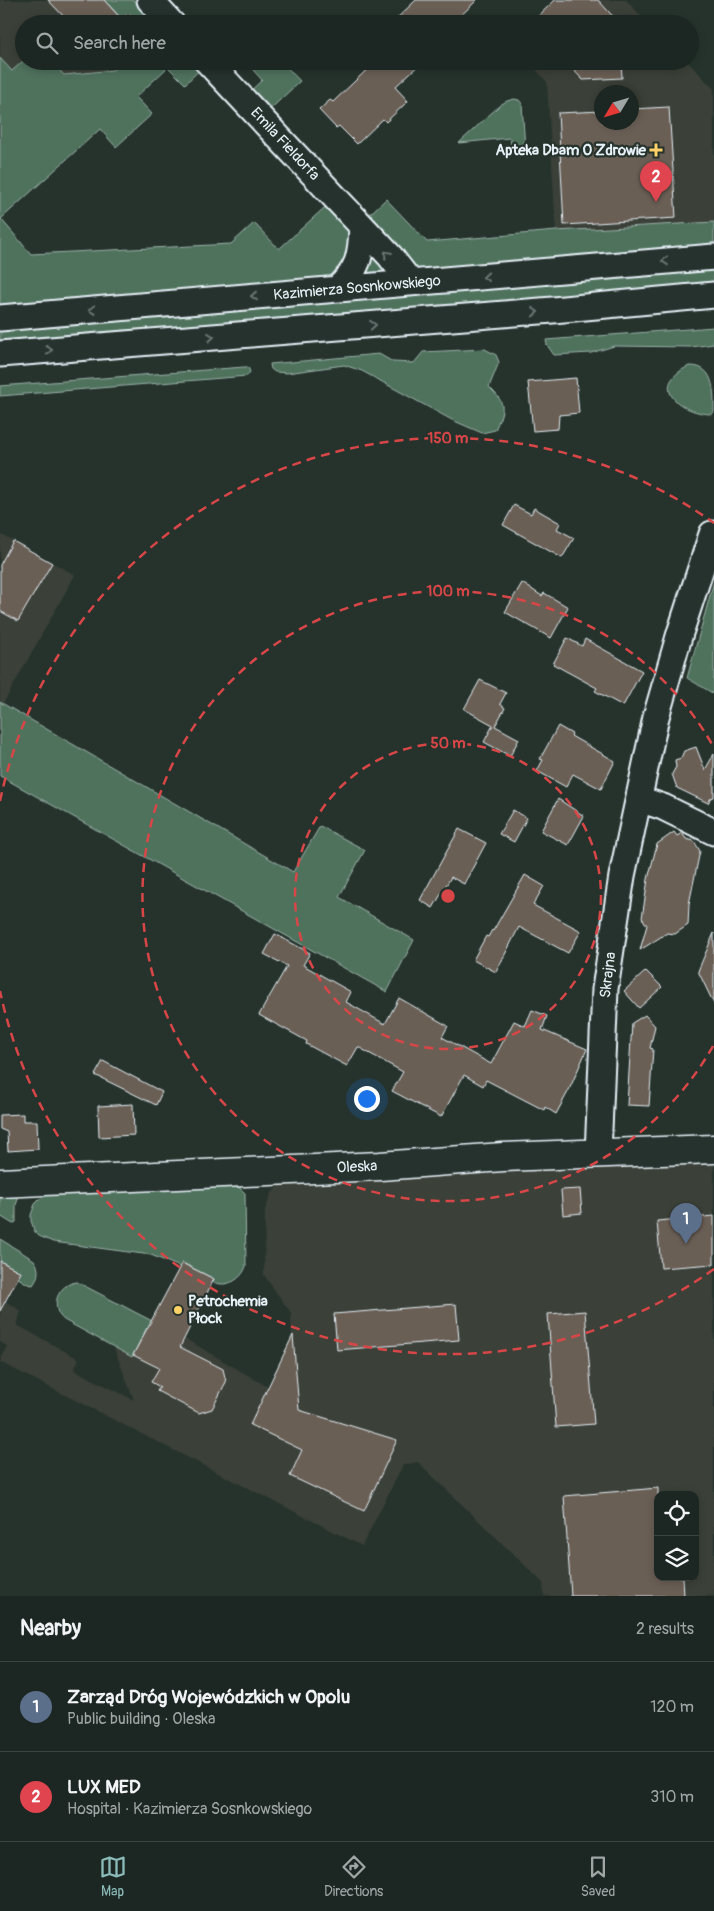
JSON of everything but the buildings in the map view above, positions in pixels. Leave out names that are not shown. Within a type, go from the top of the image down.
[{"type":"main road","name":"Oleska","points":[[0,1183],[380,1166],[504,1157],[714,1149]]},
{"type":"street","points":[[150,0],[164,15]]},
{"type":"street","name":"Emila Fieldorfa","points":[[215,70],[390,256],[411,283]]},
{"type":"street","points":[[337,289],[356,269],[362,246],[362,227]]},
{"type":"street","name":"Kazimierza Sosnkowskiego","points":[[0,318],[714,257]]},
{"type":"street","points":[[0,354],[554,310],[714,295]]},
{"type":"street","name":"Skrajna","points":[[598,1154],[605,988],[622,876],[658,708],[712,534]]},
{"type":"street","points":[[639,800],[663,807],[714,832]]},
{"type":"shaded area","points":[[0,0],[104,0],[117,15],[15,15],[15,68],[12,71],[0,58]]},
{"type":"shaded area","points":[[555,0],[626,0],[640,15],[539,15]]},
{"type":"shaded area","points":[[59,70],[113,70],[64,75]]},
{"type":"shaded area","points":[[536,70],[696,70],[714,89],[714,222],[556,231],[547,82]]},
{"type":"shaded area","points":[[0,534],[75,575],[3,704],[0,702]]},
{"type":"shaded area","points":[[714,1149],[714,1596],[544,1596],[543,1583],[418,1462],[403,1465],[362,1546],[0,1362],[7,1346],[0,1342],[0,1311],[5,1301],[21,1311],[17,1325],[79,1359],[74,1370],[134,1400],[114,1348],[132,1357],[147,1328],[184,1338],[268,1387],[292,1339],[291,1313],[264,1275],[265,1210],[271,1194],[295,1170]]},
{"type":"green space","points":[[104,0],[151,0],[164,15],[130,15],[128,13],[126,15],[118,15]]},
{"type":"green space","points":[[0,58],[12,71],[15,68],[15,70],[59,70],[64,75],[113,70],[165,70],[136,97],[152,114],[116,147],[100,129],[1,219],[31,254],[231,244],[254,223],[279,249],[335,198],[359,224],[386,199],[427,242],[556,231],[714,222],[714,257],[0,318]]},
{"type":"green space","points":[[171,70],[200,70],[185,84]]},
{"type":"green space","points":[[253,70],[290,70],[300,81],[261,118],[242,99],[262,80]]},
{"type":"green space","points":[[514,99],[519,100],[522,104],[525,148],[519,154],[512,150],[510,138],[459,143],[500,105]]},
{"type":"green space","points":[[714,267],[714,284],[0,342],[0,328]]},
{"type":"green space","points":[[714,327],[714,344],[691,347],[614,346],[591,353],[554,355],[546,340]]},
{"type":"green space","points":[[485,349],[496,355],[499,362],[489,387],[499,398],[502,412],[495,430],[482,433],[452,420],[362,371],[344,365],[287,373],[275,372],[271,369],[270,364],[379,354],[393,362],[414,363],[423,352]]},
{"type":"green space","points":[[689,366],[703,370],[711,380],[714,403],[714,412],[712,414],[701,413],[680,404],[673,398],[669,390],[670,382],[676,374]]},
{"type":"green space","points":[[248,367],[250,372],[247,376],[0,396],[0,386]]},
{"type":"green space","points":[[714,581],[714,694],[687,678]]},
{"type":"green space","points":[[0,702],[293,872],[320,826],[365,850],[339,897],[414,940],[387,992],[0,776]]},
{"type":"green space","points":[[224,1173],[245,1193],[246,1266],[241,1275],[233,1282],[218,1284],[213,1282],[214,1279],[183,1263],[180,1267],[151,1255],[53,1242],[39,1236],[35,1232],[31,1221],[35,1204],[66,1180]]},
{"type":"green space","points":[[0,1183],[20,1193],[16,1205],[16,1222],[13,1224],[0,1216]]},
{"type":"green space","points":[[0,1239],[34,1260],[38,1272],[37,1279],[33,1285],[18,1278],[21,1272],[0,1261]]},
{"type":"green space","points":[[77,1282],[152,1321],[132,1357],[64,1320],[59,1315],[56,1303],[57,1297],[64,1287]]},
{"type":"place","name":"Apteka Dbam O Zdrowie","points":[[656,150]]},
{"type":"place","name":"LUX MED","points":[[656,202]]},
{"type":"place","name":"Zarząd Dróg Wojewódzkich w Opolu","points":[[686,1244]]},
{"type":"place","name":"Petrochemia Płock","points":[[178,1310]]}]
